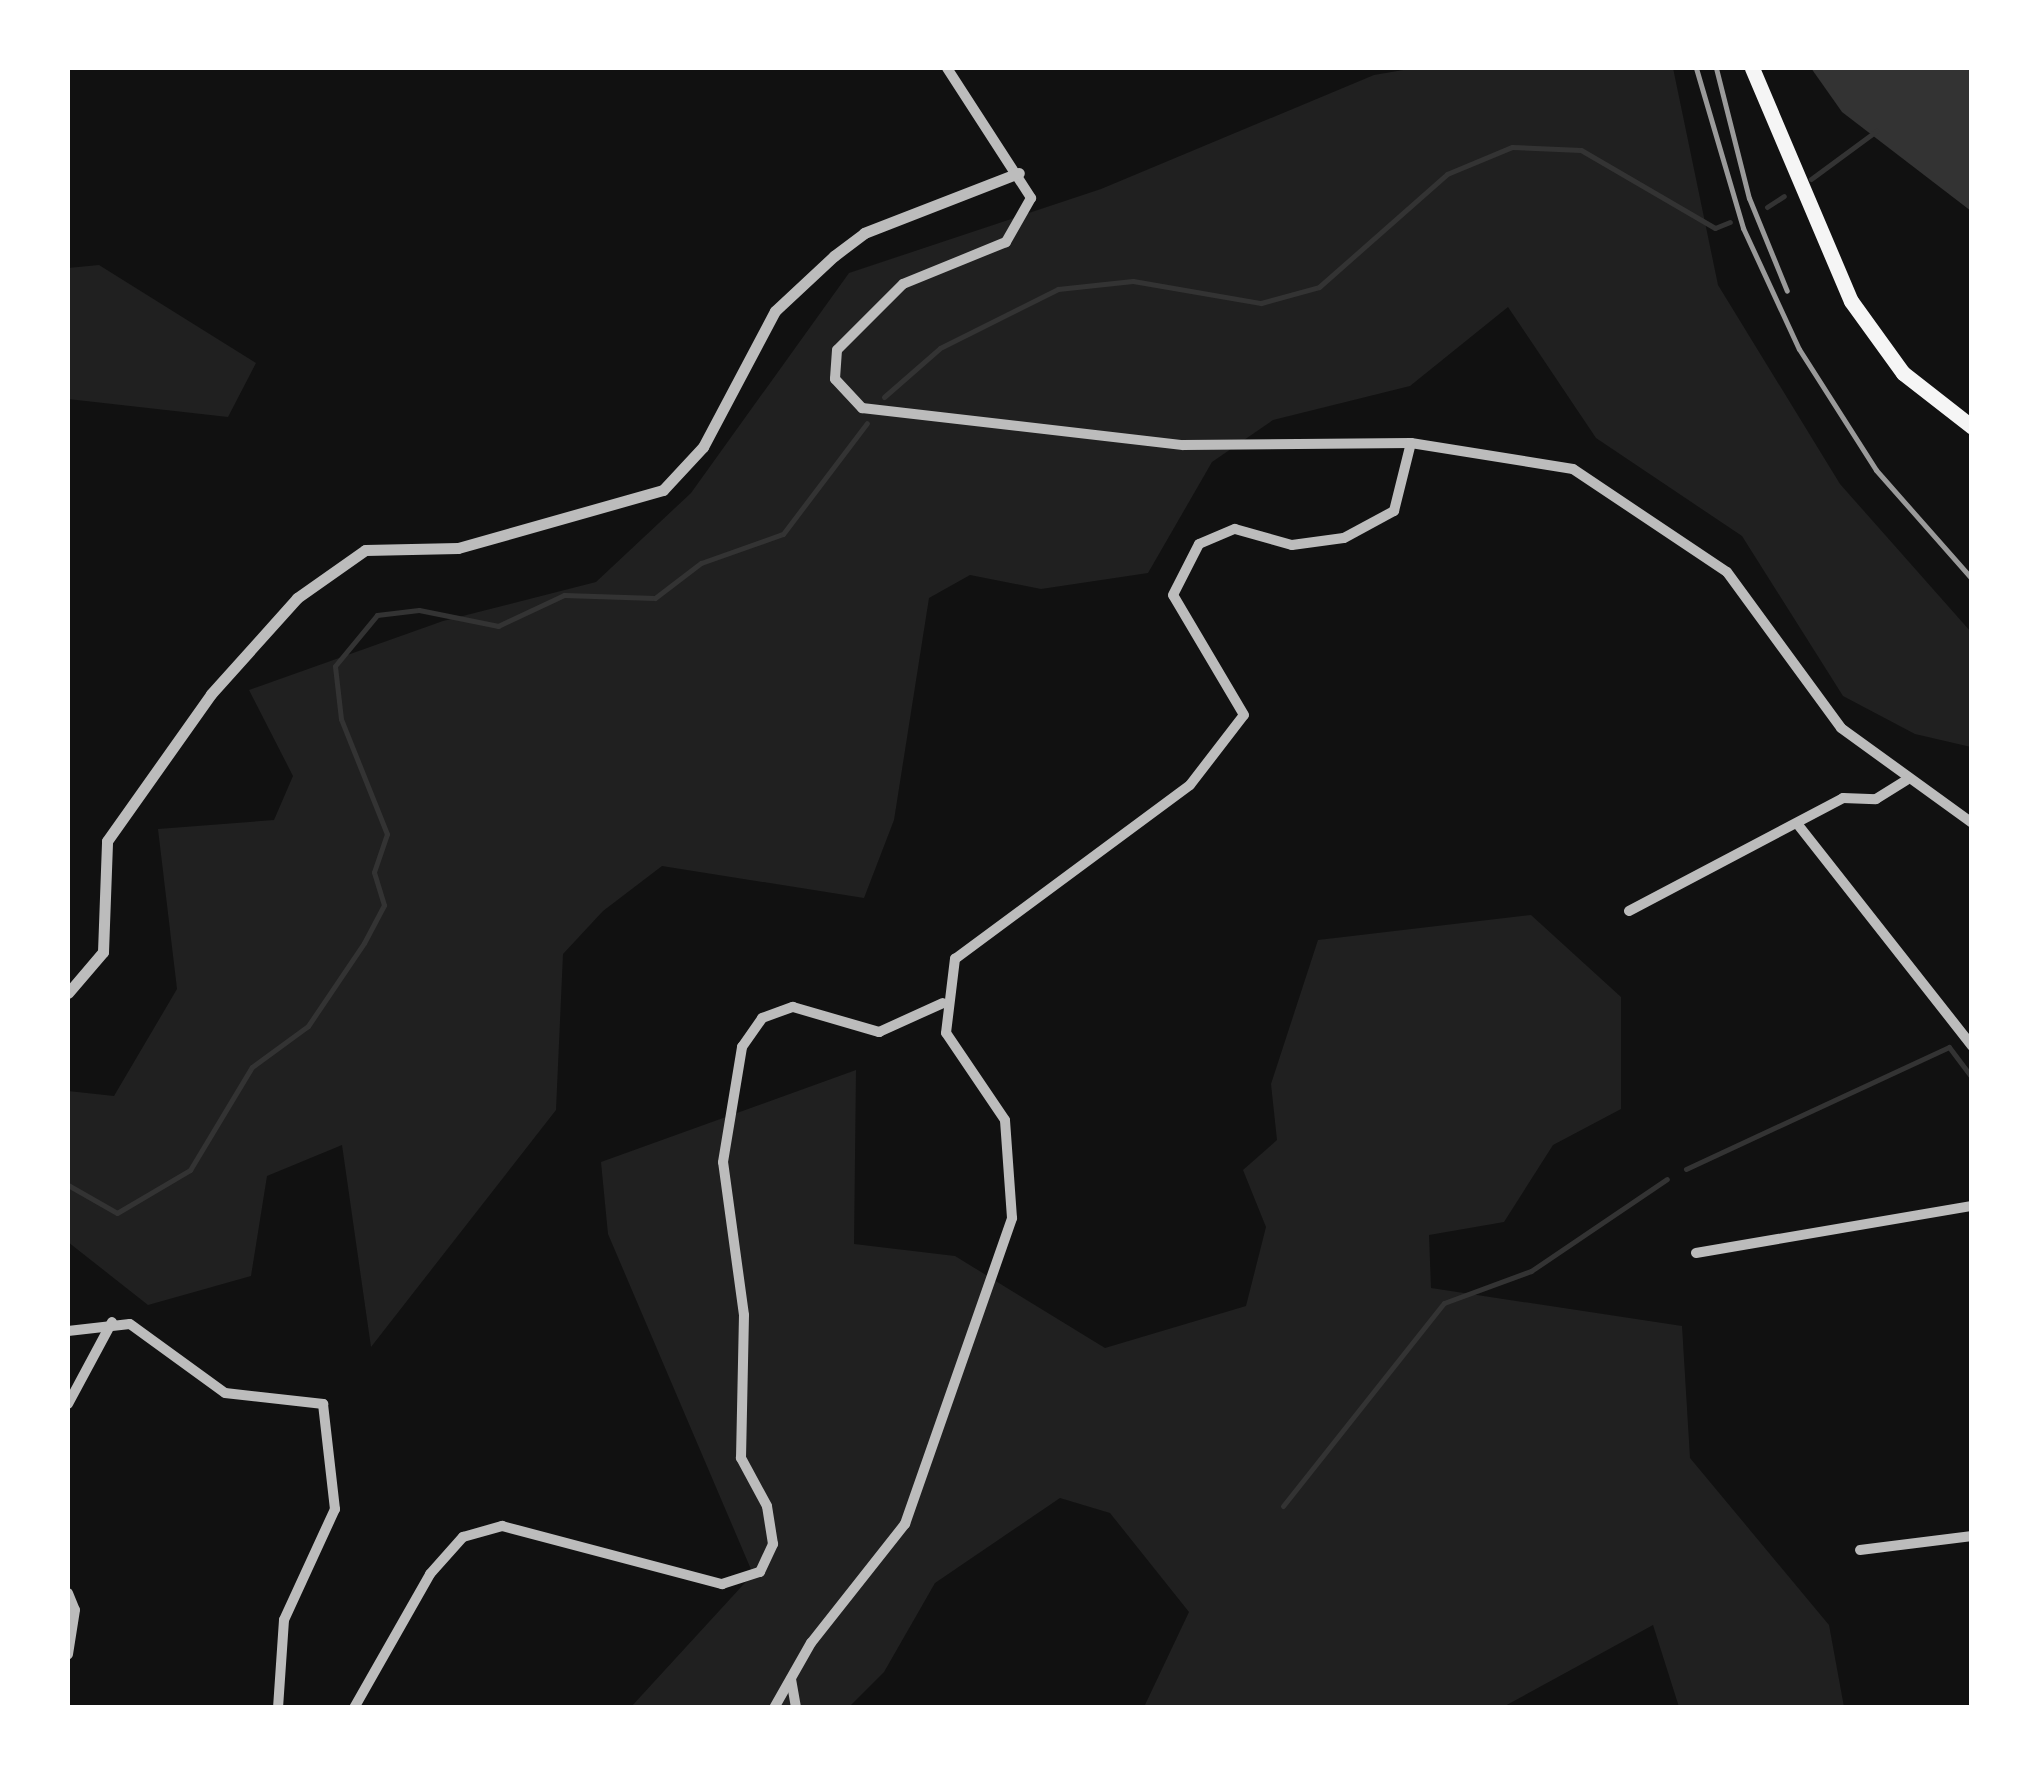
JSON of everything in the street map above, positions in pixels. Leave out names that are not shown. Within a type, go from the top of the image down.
[{"type":"highway","points":[[1752,68],[1851,302],[1903,373],[1972,427]]},
{"type":"street","points":[[947,68],[1019,173],[1031,198],[1006,242],[903,284],[838,350],[835,380],[862,408],[1183,445],[1411,443],[1573,469],[1619,493],[1727,572],[1841,728],[1906,780],[1972,823]]},
{"type":"street","points":[[68,992],[102,952],[107,841],[211,694],[297,598],[365,550],[458,548],[663,490],[703,447],[775,311],[834,256],[864,233],[1019,173]]},
{"type":"street","points":[[774,1708],[791,1679],[906,1524],[1012,1218],[1005,1120],[946,1033],[943,1003],[955,960],[1190,785],[1244,716],[1172,595],[1199,544],[1236,530],[1292,546],[1344,538],[1394,510],[1411,443]]},
{"type":"street","points":[[1629,912],[1798,826],[1843,798],[1876,799],[1906,780]]},
{"type":"street","points":[[1798,826],[1972,1046]]},
{"type":"street","points":[[354,1708],[430,1574],[463,1538],[502,1526],[722,1584],[760,1572],[773,1544],[767,1506],[741,1458],[744,1315],[723,1162],[742,1047],[762,1018],[793,1007],[880,1032],[943,1003]]},
{"type":"street","points":[[1696,1253],[1972,1206]]},
{"type":"street","points":[[68,1404],[112,1322]]},
{"type":"street","points":[[68,1332],[112,1322],[159,1339],[224,1393],[310,1398],[328,1417],[335,1509],[284,1620],[278,1708]]},
{"type":"street","points":[[1860,1550],[1972,1536]]},
{"type":"street","points":[[68,1593],[75,1610],[68,1654]]},
{"type":"street","points":[[791,1679],[796,1708]]},
{"type":"shaded area","points":[[1415,68],[1673,68],[1718,285],[1840,484],[1971,632],[1971,747],[1915,734],[1843,696],[1742,536],[1596,438],[1508,307],[1410,386],[1273,420],[1212,462],[1148,573],[1041,589],[970,575],[929,598],[894,820],[864,898],[662,866],[603,911],[563,954],[556,1110],[371,1347],[342,1145],[267,1176],[251,1276],[148,1305],[68,1242],[68,1091],[114,1096],[177,989],[158,829],[274,820],[293,776],[249,690],[443,621],[596,582],[691,493],[849,273],[1101,189],[1374,75]]},
{"type":"shaded area","points":[[1811,68],[1971,68],[1971,211],[1842,112]]},
{"type":"shaded area","points":[[99,265],[256,363],[228,417],[68,399],[68,268]]},
{"type":"shaded area","points":[[1531,915],[1621,997],[1621,1109],[1553,1145],[1504,1222],[1429,1235],[1431,1288],[1682,1326],[1690,1458],[1829,1625],[1844,1707],[1679,1707],[1653,1625],[1503,1707],[1144,1707],[1189,1612],[1110,1513],[1060,1498],[935,1583],[884,1672],[849,1707],[631,1707],[753,1574],[608,1234],[601,1162],[856,1070],[854,1244],[955,1256],[1105,1348],[1246,1306],[1266,1227],[1243,1170],[1277,1140],[1271,1084],[1318,940]]},
{"type":"waterway","points":[[1811,179],[1876,131]]},
{"type":"waterway","points":[[884,397],[940,348],[1058,289],[1133,281],[1261,303],[1319,287],[1447,174],[1512,147],[1581,150],[1715,228],[1730,222]]},
{"type":"waterway","points":[[1767,207],[1784,196]]},
{"type":"waterway","points":[[68,1185],[117,1213],[190,1170],[252,1067],[308,1026],[364,943],[384,905],[374,872],[387,834],[341,719],[335,666],[377,615],[419,610],[498,626],[564,595],[655,598],[701,563],[783,534],[867,423]]},
{"type":"waterway","points":[[1686,1169],[1949,1047],[1972,1078]]},
{"type":"waterway","points":[[1283,1506],[1444,1303],[1531,1271],[1667,1179]]},
{"type":"railway","points":[[1696,68],[1743,228],[1799,349],[1876,470],[1972,579]]},
{"type":"railway","points":[[1716,68],[1749,198],[1787,291]]}]
